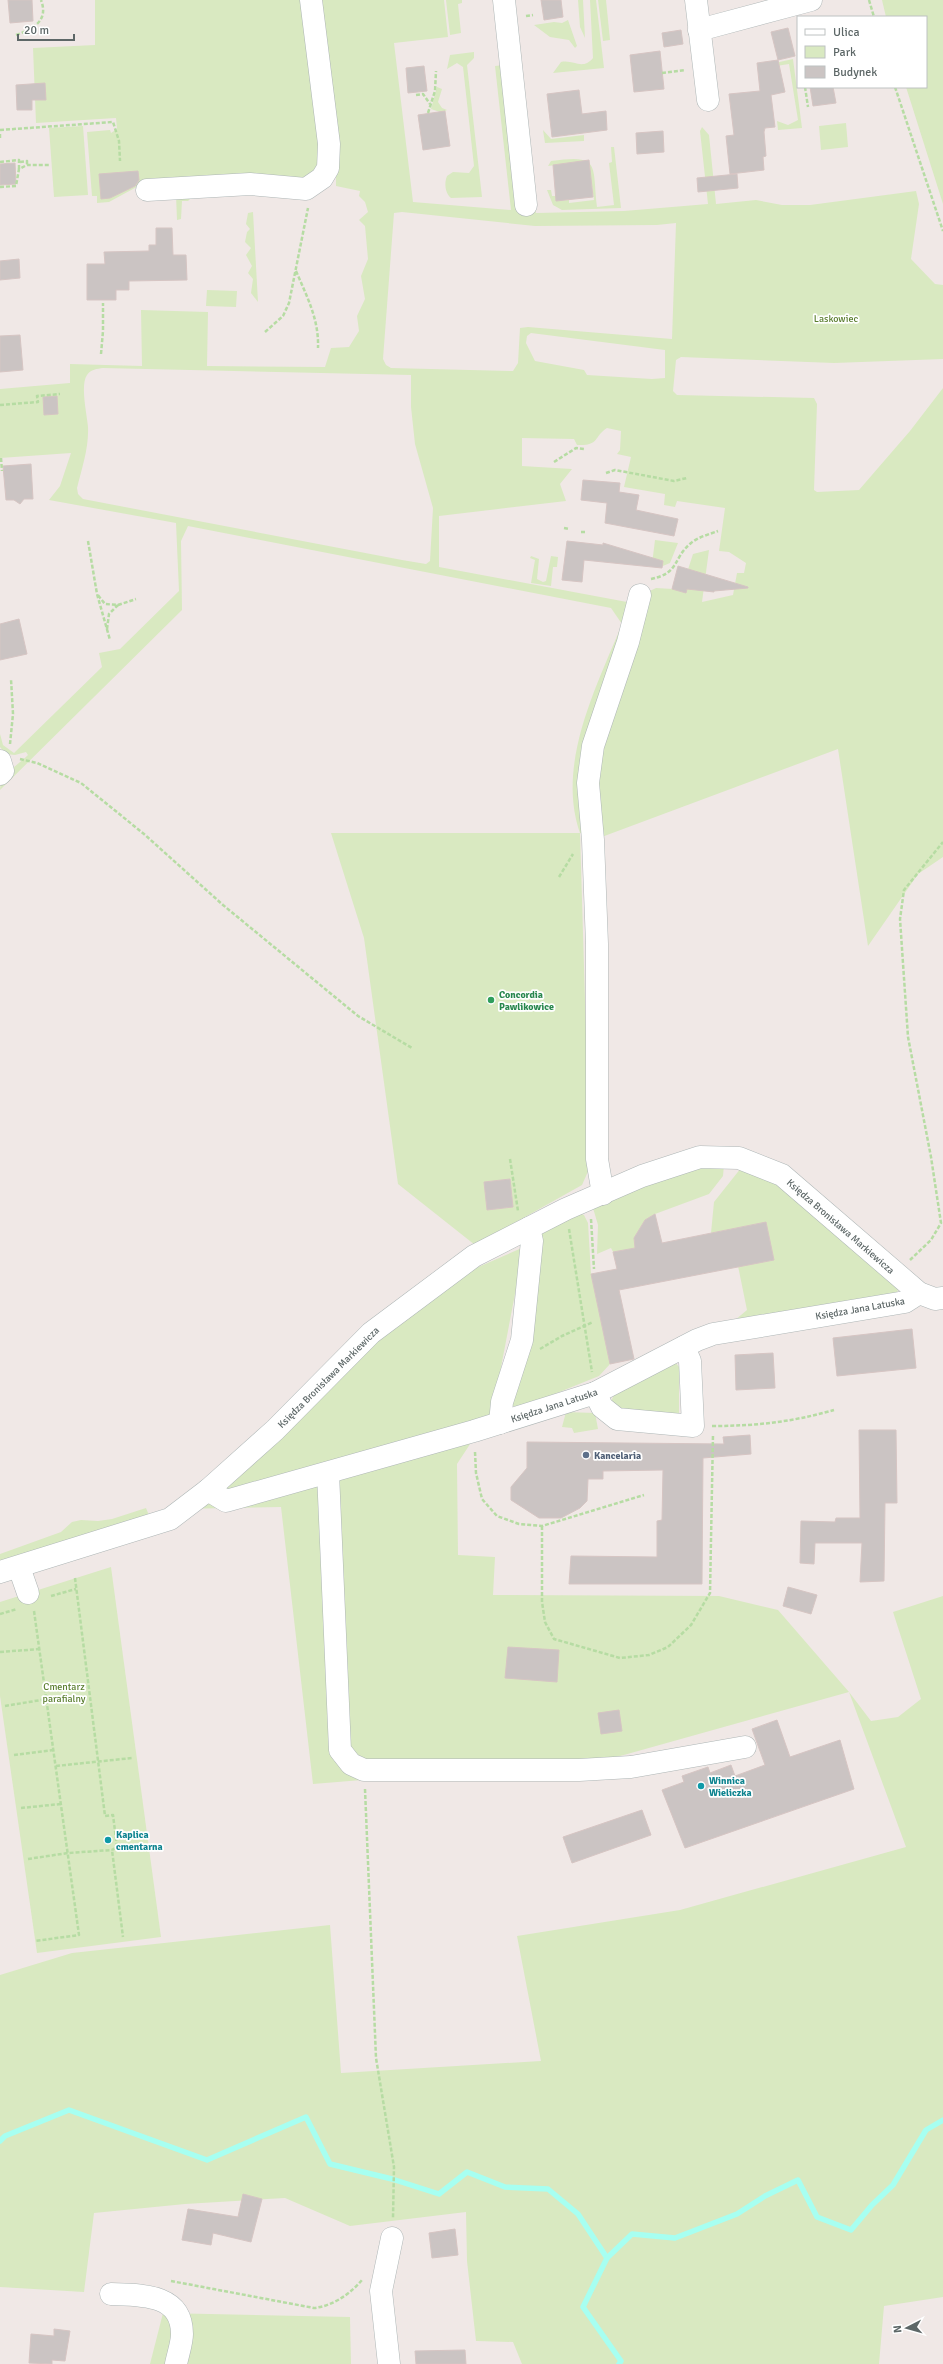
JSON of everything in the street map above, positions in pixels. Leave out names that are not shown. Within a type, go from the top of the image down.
[{"type":"street","points":[[147,190],[250,184],[306,189],[314,185],[322,178],[328,168],[330,157],[311,0]]},
{"type":"street","points":[[504,0],[526,205]]},
{"type":"street","points":[[696,0],[708,100]]},
{"type":"street","points":[[699,30],[811,0]]},
{"type":"street","points":[[584,1201],[597,1159],[597,944],[593,840],[588,783],[589,765],[592,746],[633,627],[643,588]]},
{"type":"street","points":[[0,774],[3,771],[9,756]]},
{"type":"street","name":"Księdza Bronisława Markiewicza","points":[[9,1569],[170,1519],[208,1490],[275,1430],[371,1333],[474,1256],[584,1201],[642,1176],[700,1157],[739,1158],[782,1175],[919,1293]]},
{"type":"street","points":[[500,1423],[502,1402],[522,1340],[532,1241],[529,1228]]},
{"type":"street","points":[[919,1293],[934,1299],[943,1298]]},
{"type":"street","name":"Księdza Jana Latuska","points":[[208,1490],[226,1501],[328,1473],[474,1431],[595,1392],[684,1348],[697,1340],[713,1334],[905,1302],[919,1293]]},
{"type":"street","points":[[595,1392],[602,1407],[617,1418],[703,1426],[690,1361],[684,1348]]},
{"type":"street","points":[[328,1473],[340,1750],[352,1764],[364,1770],[579,1770],[631,1767],[745,1747]]},
{"type":"street","points":[[9,1569],[28,1593]]},
{"type":"street","points":[[389,2364],[381,2291],[392,2238]]},
{"type":"street","points":[[111,2294],[154,2296],[165,2302],[174,2310],[180,2322],[182,2334],[176,2364]]},
{"type":"path","points":[[16,35],[32,30],[39,25],[42,18],[41,0]]},
{"type":"path","points":[[870,0],[874,16]]},
{"type":"path","points":[[662,73],[691,69]]},
{"type":"path","points":[[428,114],[435,91],[436,71]]},
{"type":"path","points":[[805,88],[808,107]]},
{"type":"path","points":[[895,88],[943,230]]},
{"type":"path","points":[[416,95],[422,94],[430,104]]},
{"type":"path","points":[[0,130],[113,122],[119,141],[120,161]]},
{"type":"path","points":[[0,162],[19,160],[16,186],[0,187]]},
{"type":"path","points":[[20,162],[26,161],[27,165]]},
{"type":"path","points":[[19,169],[27,165],[49,165]]},
{"type":"path","points":[[265,332],[283,316],[288,303],[311,193],[314,185]]},
{"type":"path","points":[[295,270],[315,314],[318,331],[318,348]]},
{"type":"path","points":[[101,354],[104,331],[103,303]]},
{"type":"path","points":[[0,405],[38,402],[37,396],[60,394]]},
{"type":"path","points":[[554,462],[576,448],[584,449]]},
{"type":"path","points":[[1,458],[2,471]]},
{"type":"path","points":[[606,473],[614,470],[674,481],[687,478]]},
{"type":"path","points":[[564,528],[569,529]]},
{"type":"path","points":[[643,588],[673,569],[680,555],[693,541],[718,531]]},
{"type":"path","points":[[88,541],[97,594],[110,640]]},
{"type":"path","points":[[97,594],[105,604],[118,605],[136,599]]},
{"type":"path","points":[[107,628],[109,614],[118,605]]},
{"type":"path","points":[[12,679],[13,714],[9,756],[37,763],[81,783],[144,834],[223,905],[358,1016],[412,1048]]},
{"type":"path","points":[[898,1275],[910,1259],[930,1240],[941,1223],[932,1157],[908,1037],[900,919],[904,890],[943,842]]},
{"type":"path","points":[[510,1159],[519,1222],[529,1228]]},
{"type":"path","points":[[584,1201],[592,1220],[594,1269]]},
{"type":"path","points":[[584,1201],[585,1325],[595,1392]]},
{"type":"path","points":[[514,1365],[593,1322]]},
{"type":"path","points":[[542,1526],[542,1602],[545,1622],[554,1639],[620,1658],[649,1655],[668,1647],[691,1625],[710,1593],[703,1426],[770,1424],[795,1420],[834,1410]]},
{"type":"path","points":[[474,1431],[476,1473],[482,1499],[497,1516],[519,1524],[542,1526],[644,1495]]},
{"type":"path","points":[[28,1859],[68,1853],[112,1850],[117,1847],[114,1815],[106,1816],[75,1578]]},
{"type":"path","points":[[51,1596],[76,1589]]},
{"type":"path","points":[[28,1593],[36,1618],[79,1935],[35,1941]]},
{"type":"path","points":[[0,1652],[40,1648]]},
{"type":"path","points":[[5,1706],[47,1699]]},
{"type":"path","points":[[14,1755],[54,1750]]},
{"type":"path","points":[[56,1766],[132,1758]]},
{"type":"path","points":[[364,1770],[376,2058],[394,2173],[392,2238]]},
{"type":"path","points":[[21,1808],[61,1804]]},
{"type":"path","points":[[112,1850],[124,1937]]},
{"type":"path","points":[[162,2280],[202,2286],[314,2308],[325,2307],[342,2298],[363,2280]]},
{"type":"green space","points":[[95,0],[304,0],[324,157],[310,179],[144,183],[109,202],[97,203],[97,196],[92,196],[87,132],[110,130],[111,133],[117,129],[116,118],[36,123],[33,48],[95,45]]},
{"type":"green space","name":"Laskowiec","points":[[317,0],[444,0],[448,37],[394,43],[413,202],[511,210],[495,66],[504,65],[536,213],[624,211],[708,204],[700,131],[702,127],[709,135],[716,204],[756,200],[782,205],[810,205],[916,191],[919,204],[911,259],[935,284],[943,285],[943,359],[834,363],[681,357],[676,360],[673,391],[677,395],[814,398],[817,404],[814,490],[817,492],[859,490],[910,431],[943,388],[943,857],[918,874],[868,946],[838,749],[599,838],[580,833],[574,807],[573,780],[576,753],[582,727],[591,700],[622,624],[611,608],[188,526],[181,541],[182,610],[0,790],[6,775],[28,755],[26,752],[15,755],[6,754],[0,747],[0,734],[3,745],[14,753],[102,667],[99,653],[120,649],[179,591],[176,523],[49,500],[60,486],[71,453],[0,458],[0,389],[70,383],[70,364],[142,366],[141,310],[208,312],[207,366],[325,367],[331,348],[349,347],[359,331],[357,316],[365,299],[361,276],[368,259],[365,226],[359,220],[368,212],[365,202],[359,196],[360,191],[336,186],[336,158]],"holes":[[[402,212],[535,226],[657,225],[676,223],[672,339],[528,327],[520,328],[518,363],[513,371],[391,368],[386,365],[383,359],[394,213]],[[531,333],[665,350],[665,378],[652,379],[587,375],[584,370],[535,361],[526,343],[527,336]],[[103,368],[411,375],[411,407],[415,444],[433,508],[430,561],[426,564],[402,560],[83,499],[78,494],[77,488],[85,458],[88,435],[84,386],[87,375],[94,370]],[[607,428],[621,431],[620,450],[617,454],[631,457],[624,487],[665,494],[664,505],[675,507],[677,501],[725,508],[719,551],[729,552],[746,563],[744,573],[737,573],[733,595],[702,602],[709,550],[693,554],[684,582],[673,589],[656,588],[627,602],[439,567],[439,516],[566,501],[560,484],[572,469],[522,466],[522,438],[574,439],[577,445],[589,444]]]},
{"type":"green space","points":[[446,0],[462,0],[462,3],[458,4],[461,33],[450,35]]},
{"type":"green space","points":[[578,0],[583,0],[585,38],[580,27]]},
{"type":"green space","points":[[590,0],[596,0],[604,68],[553,73],[561,62],[585,64],[593,58]]},
{"type":"green space","points":[[598,0],[606,0],[610,40],[603,41]]},
{"type":"green space","points":[[882,0],[943,0],[943,204],[906,88],[927,88],[927,16],[886,16]]},
{"type":"green space","points":[[568,20],[577,46],[575,48],[569,40],[550,37],[534,25],[554,22],[562,23]]},
{"type":"green space","points":[[474,52],[474,58],[467,65],[482,197],[451,198],[447,193],[446,188],[447,176],[453,172],[469,173],[474,166],[463,67],[457,63],[447,69],[450,55]]},
{"type":"green space","points":[[793,59],[802,128],[778,130],[777,121],[788,125],[798,120],[789,64],[776,66],[775,63]]},
{"type":"green space","points":[[437,87],[442,89],[438,102],[442,108],[447,110],[445,111],[440,112],[431,109]]},
{"type":"green space","points":[[846,123],[848,147],[821,150],[819,126]]},
{"type":"green space","points":[[83,126],[88,195],[54,197],[49,128]]},
{"type":"green space","points":[[543,130],[551,139],[584,135],[584,141],[545,143]]},
{"type":"green space","points":[[611,147],[614,147],[621,208],[562,210],[553,205],[547,190],[551,190],[552,196],[556,196],[556,201],[569,200],[569,203],[594,200],[591,180],[586,180],[578,162],[548,166],[551,161],[579,159],[586,161],[591,165],[595,181],[597,207],[614,205],[609,163],[612,162]]},
{"type":"green space","points":[[195,194],[188,201],[182,201],[181,219],[177,220],[176,195]]},
{"type":"green space","points":[[253,212],[258,302],[251,293],[253,279],[248,273],[252,266],[246,255],[251,248],[245,242],[247,232],[250,229],[246,224],[248,213]]},
{"type":"green space","points":[[207,290],[237,291],[236,307],[206,306]]},
{"type":"green space","points":[[655,540],[678,543],[670,563],[658,568],[652,564]]},
{"type":"green space","points":[[531,556],[539,559],[537,579],[543,582],[546,581],[551,556],[558,557],[557,567],[553,567],[551,586],[531,583],[535,560],[530,558]]},
{"type":"green space","points":[[331,833],[580,833],[590,1167],[582,1185],[475,1245],[398,1184],[364,938]],"holes":[[[510,1179],[513,1207],[487,1210],[484,1182]]]},
{"type":"green space","points":[[711,1163],[724,1165],[723,1176],[709,1194],[655,1214],[645,1220],[634,1238],[635,1248],[613,1252],[611,1248],[597,1254],[598,1225],[593,1208],[652,1180]]},
{"type":"green space","points":[[741,1168],[788,1189],[896,1283],[898,1290],[896,1294],[735,1320],[747,1310],[738,1266],[774,1260],[766,1223],[711,1233],[714,1202]]},
{"type":"green space","points":[[579,1213],[584,1215],[588,1223],[591,1274],[610,1364],[599,1376],[520,1408],[513,1406],[508,1401],[536,1235]]},
{"type":"green space","points":[[524,1247],[493,1409],[457,1464],[458,1555],[495,1557],[493,1595],[719,1596],[778,1610],[849,1692],[606,1760],[313,1784],[281,1507],[177,1509],[382,1334],[460,1275]]},
{"type":"green space","points":[[675,1362],[679,1367],[679,1420],[621,1410],[611,1401],[614,1395]]},
{"type":"green space","points":[[566,1412],[595,1413],[598,1429],[574,1433],[572,1428],[562,1427]]},
{"type":"green space","points":[[146,1508],[150,1518],[0,1567],[0,1554],[61,1532],[72,1522],[81,1520],[98,1521],[112,1519]]},
{"type":"green space","name":"Cmentarz parafialny","points":[[111,1567],[161,1937],[37,1953],[0,1696],[0,1602]]},
{"type":"green space","points":[[943,1596],[943,2297],[884,2306],[879,2364],[522,2364],[513,2342],[476,2341],[467,2261],[466,2212],[350,2226],[285,2198],[185,2204],[94,2213],[84,2292],[0,2287],[0,1975],[72,1953],[330,1925],[341,2073],[541,2061],[517,1936],[680,1910],[906,1847],[849,1692],[871,1721],[898,1717],[921,1699],[893,1612]]},
{"type":"green space","points":[[163,2313],[350,2317],[351,2364],[150,2364]]},
{"type":"building","points":[[8,0],[32,0],[33,21],[10,23]]},
{"type":"building","points":[[541,0],[561,0],[563,17],[544,20]]},
{"type":"building","points":[[788,28],[795,56],[778,60],[771,32]]},
{"type":"building","points":[[681,30],[683,44],[664,47],[662,33]]},
{"type":"building","points":[[660,51],[664,89],[634,92],[630,55]]},
{"type":"building","points":[[778,60],[785,92],[771,95],[775,127],[765,128],[766,156],[763,157],[764,170],[730,174],[726,136],[734,135],[729,94],[760,91],[757,63]]},
{"type":"building","points":[[424,66],[427,91],[408,93],[406,68]]},
{"type":"building","points":[[45,83],[46,100],[32,100],[32,110],[17,110],[16,85]]},
{"type":"building","points":[[810,88],[833,88],[836,103],[813,106]]},
{"type":"building","points":[[579,90],[582,114],[606,111],[607,130],[552,137],[547,94]]},
{"type":"building","points":[[445,111],[450,146],[423,150],[418,115]]},
{"type":"building","points":[[663,131],[664,152],[637,154],[636,133]]},
{"type":"building","points":[[589,160],[593,197],[556,201],[553,165]]},
{"type":"building","points":[[15,163],[16,184],[0,185],[0,164]]},
{"type":"building","points":[[138,171],[139,180],[135,186],[110,198],[101,199],[99,174]]},
{"type":"building","points":[[737,174],[738,188],[698,192],[697,178]]},
{"type":"building","points":[[156,228],[172,228],[173,255],[186,255],[187,280],[129,281],[129,290],[116,290],[116,300],[87,300],[87,264],[105,264],[104,252],[149,251],[149,245],[156,245]]},
{"type":"building","points":[[19,259],[20,278],[0,280],[0,261]]},
{"type":"building","points":[[20,335],[23,370],[0,372],[0,336]]},
{"type":"building","points":[[57,396],[58,414],[44,415],[43,397]]},
{"type":"building","points":[[31,464],[33,499],[24,499],[20,504],[14,500],[6,500],[3,466]]},
{"type":"building","points":[[583,480],[620,483],[619,492],[639,495],[636,510],[678,519],[674,536],[605,523],[607,503],[581,500]]},
{"type":"building","points":[[567,541],[603,545],[603,543],[663,561],[662,568],[584,560],[582,582],[562,580]]},
{"type":"building","points":[[678,566],[748,588],[714,592],[687,589],[686,593],[672,589]]},
{"type":"building","points":[[19,619],[27,654],[0,660],[0,624]]},
{"type":"building","points":[[510,1179],[513,1207],[487,1210],[484,1182]]},
{"type":"building","points":[[655,1214],[662,1243],[766,1222],[774,1260],[619,1290],[634,1359],[610,1364],[591,1274],[617,1269],[613,1252],[635,1248],[634,1238],[645,1220]]},
{"type":"building","points":[[912,1329],[916,1368],[837,1376],[833,1338]]},
{"type":"building","points":[[773,1353],[775,1388],[736,1390],[735,1355]]},
{"type":"building","points":[[859,1430],[896,1430],[897,1503],[885,1503],[884,1581],[860,1582],[862,1543],[815,1543],[814,1564],[800,1563],[801,1521],[835,1522],[836,1518],[860,1518]]},
{"type":"building","points":[[750,1435],[751,1454],[703,1458],[702,1584],[569,1584],[571,1556],[657,1557],[657,1521],[662,1520],[663,1470],[603,1471],[603,1479],[588,1479],[587,1501],[580,1508],[561,1518],[539,1518],[511,1500],[511,1487],[527,1468],[527,1442],[724,1444],[723,1437]]},
{"type":"building","points":[[788,1587],[817,1595],[811,1614],[783,1606]]},
{"type":"building","points":[[508,1647],[559,1650],[557,1682],[505,1678]]},
{"type":"building","points":[[619,1710],[622,1731],[601,1734],[598,1713]]},
{"type":"building","points":[[777,1720],[790,1757],[840,1740],[854,1789],[685,1848],[662,1790],[684,1782],[682,1776],[708,1767],[710,1773],[731,1765],[735,1776],[765,1765],[752,1729]]},
{"type":"building","points":[[642,1810],[651,1835],[572,1863],[563,1837]]},
{"type":"building","points":[[243,2194],[262,2199],[251,2242],[213,2233],[211,2245],[182,2240],[188,2209],[238,2217]]},
{"type":"building","points":[[455,2229],[458,2255],[432,2258],[429,2233]]},
{"type":"building","points":[[54,2329],[70,2331],[65,2361],[52,2360],[52,2364],[29,2363],[31,2334],[54,2336]]},
{"type":"building","points":[[465,2350],[466,2364],[416,2364],[415,2351]]},
{"type":"waterway","points":[[0,2141],[5,2136],[69,2110],[207,2160],[306,2117],[330,2164],[392,2179],[439,2194],[467,2172],[505,2187],[548,2189],[578,2214],[607,2258],[632,2234],[675,2238],[737,2214],[765,2196],[798,2180],[817,2217],[851,2230],[872,2205],[893,2185],[926,2130],[943,2120]]},
{"type":"waterway","points":[[607,2258],[583,2307],[621,2361],[619,2364]]},
{"type":"place","name":"Concordia Pawlikowice","points":[[491,1000]]},
{"type":"place","name":"Kancelaria","points":[[586,1455]]},
{"type":"place","name":"Winnica Wieliczka","points":[[701,1786]]},
{"type":"place","name":"Kaplica cmentarna","points":[[108,1840]]}]
